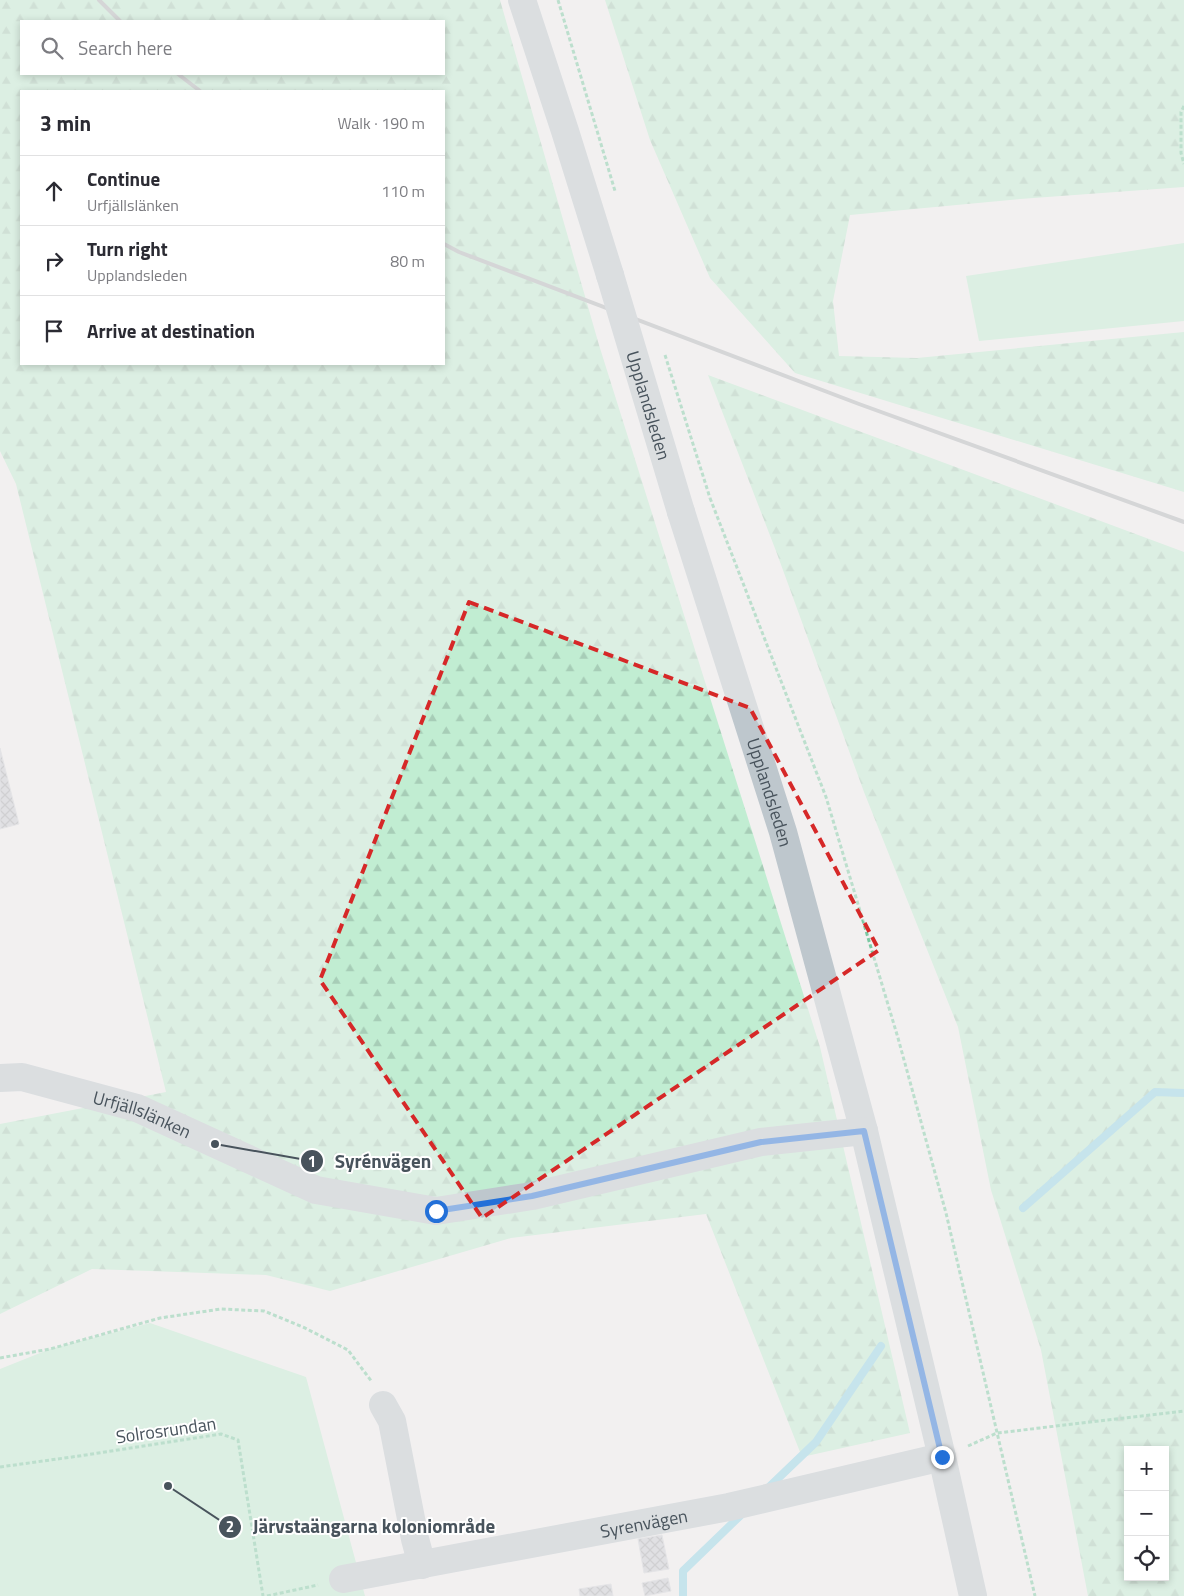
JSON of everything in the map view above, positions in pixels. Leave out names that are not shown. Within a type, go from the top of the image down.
[{"type":"street","name":"Upplandsleden","points":[[522,0],[565,131],[681,512],[783,832],[864,1131],[942,1457],[973,1596]]},
{"type":"street","name":"Urfjällslänken","points":[[0,1078],[22,1077],[137,1108],[316,1190],[436,1211],[532,1196],[761,1142],[864,1131]]},
{"type":"street","points":[[383,1405],[392,1421],[415,1539],[422,1565]]},
{"type":"street","name":"Syrenvägen","points":[[343,1580],[730,1508],[942,1457]]},
{"type":"path","points":[[558,0],[616,194]]},
{"type":"path","points":[[1184,106],[1181,112],[1181,153],[1184,164]]},
{"type":"path","points":[[664,351],[710,498],[826,797],[898,1038],[946,1214],[1035,1596]]},
{"type":"path","points":[[0,1358],[50,1348],[160,1318],[221,1309],[264,1310],[348,1350],[379,1391],[383,1405]]},
{"type":"path","points":[[997,1433],[1184,1411]]},
{"type":"path","name":"Solrosrundan","points":[[0,1467],[222,1434],[238,1440],[263,1596]]},
{"type":"path","points":[[268,1596],[343,1580]]},
{"type":"highlighted area","points":[[469,602],[750,708],[879,950],[482,1218],[320,980]]},
{"type":"green space","points":[[0,0],[500,0],[599,345],[820,1047],[910,1433],[802,1457],[706,1214],[511,1238],[330,1291],[266,1275],[92,1269],[0,1314],[0,1124],[166,1092],[16,484],[0,451]]},
{"type":"green space","points":[[605,0],[1184,0],[1184,187],[1020,199],[850,215],[833,301],[839,356],[917,358],[1184,332],[1184,492],[795,373],[710,278],[650,140]]},
{"type":"green space","points":[[1184,243],[1184,321],[979,341],[966,276]]},
{"type":"green space","points":[[708,375],[1184,552],[1184,1596],[1088,1596],[1041,1350],[991,1190],[958,1027],[864,792],[776,551]]},
{"type":"green space","points":[[150,1323],[306,1377],[365,1596],[0,1596],[0,1369],[50,1349]]},
{"type":"building","points":[[0,748],[19,824],[0,829]]},
{"type":"building","points":[[662,1535],[669,1569],[644,1573],[638,1539]]},
{"type":"building","points":[[668,1578],[671,1591],[645,1596],[642,1583]]},
{"type":"building","points":[[611,1584],[613,1596],[580,1596],[579,1589]]},
{"type":"waterway","points":[[1023,1208],[1155,1092],[1184,1093]]},
{"type":"waterway","points":[[767,1489],[816,1442],[881,1346]]},
{"type":"waterway","points":[[683,1596],[683,1571],[743,1513]]},
{"type":"railway","points":[[99,0],[119,20]]},
{"type":"railway","points":[[179,75],[199,90]]},
{"type":"railway","points":[[445,245],[459,252],[859,404],[1184,522]]},
{"type":"place","name":"Syrénvägen","points":[[215,1144]]},
{"type":"place","name":"Järvstaängarna koloniområde","points":[[168,1486]]},
{"type":"route","points":[[436,1211],[532,1196],[761,1142],[864,1131],[942,1457]]}]
